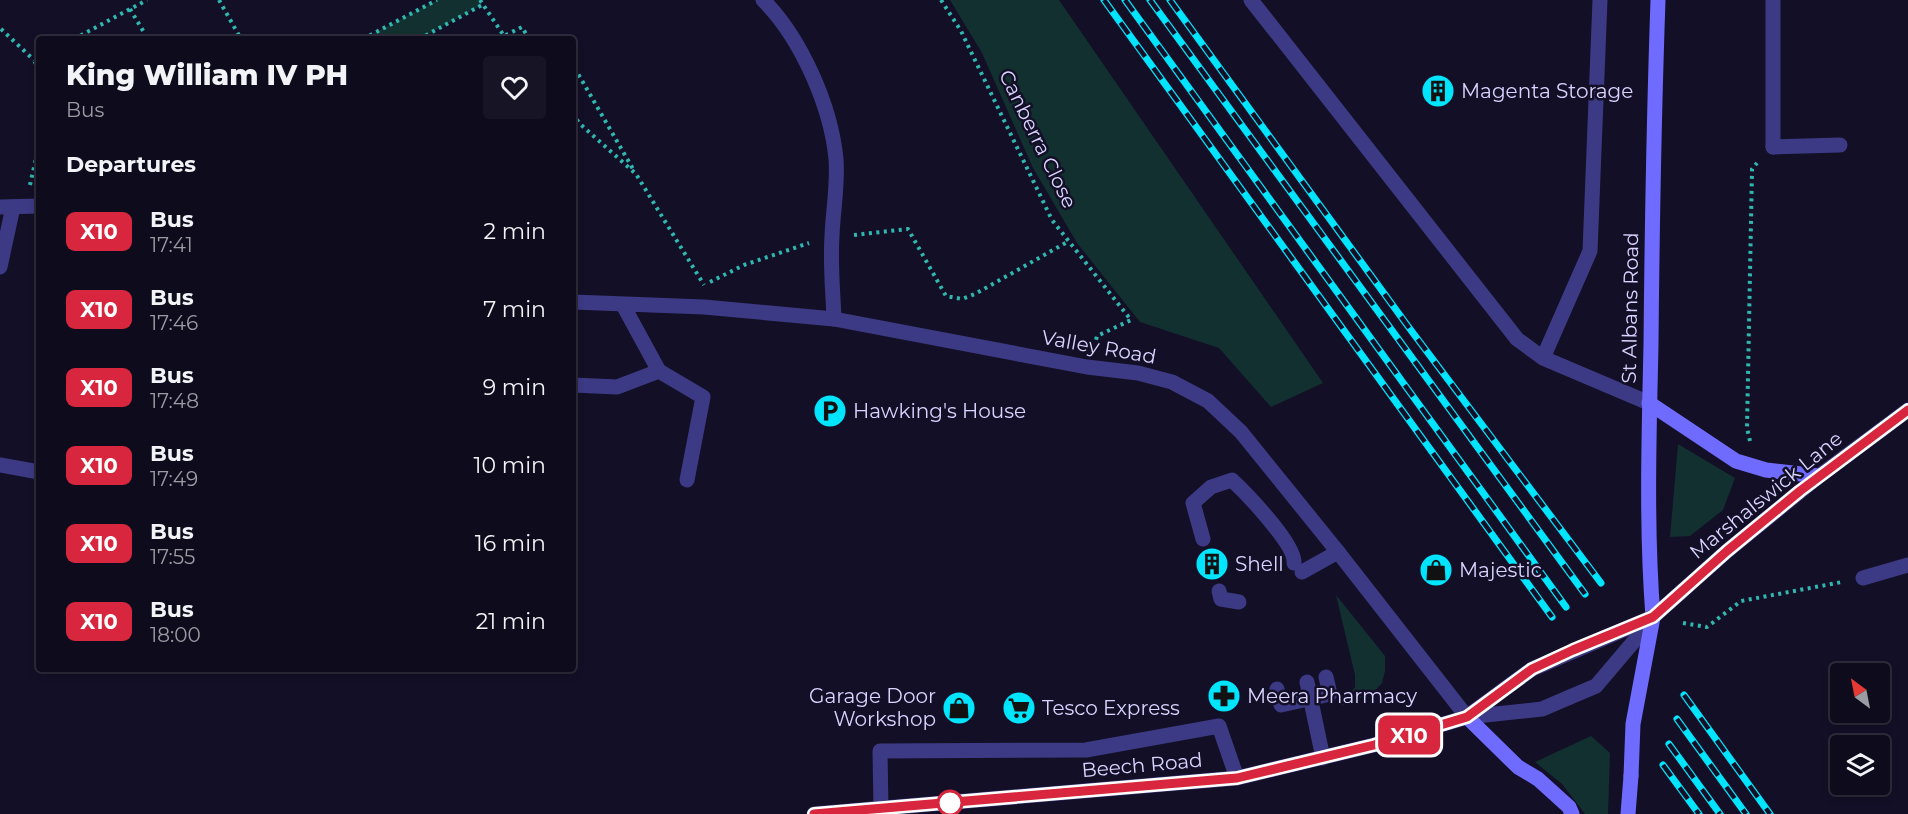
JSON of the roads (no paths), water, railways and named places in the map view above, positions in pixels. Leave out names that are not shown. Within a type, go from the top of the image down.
[{"type":"main road","name":"St Albans Road","points":[[1628,814],[1634,724],[1653,617],[1650,579],[1649,404],[1654,93],[1658,0]]},
{"type":"main road","points":[[1649,404],[1736,461],[1766,470],[1819,476]]},
{"type":"main road","points":[[1467,717],[1518,767],[1538,779],[1569,807],[1572,814]]},
{"type":"street","points":[[762,0],[775,12],[793,38],[814,79],[830,125],[836,157],[832,238],[834,319]]},
{"type":"street","points":[[1251,0],[1517,339],[1543,358],[1649,404]]},
{"type":"street","points":[[1543,358],[1590,251],[1600,0]]},
{"type":"street","points":[[1773,0],[1773,147],[1840,145]]},
{"type":"street","points":[[0,267],[19,206]]},
{"type":"street","name":"Valley Road","points":[[576,302],[704,307],[834,319],[1172,381],[1208,401],[1241,432],[1467,717]]},
{"type":"street","points":[[623,305],[659,371],[703,397],[687,480]]},
{"type":"street","points":[[576,385],[617,387],[659,371]]},
{"type":"street","name":"Marshalswick Lane","points":[[1653,617],[1727,551],[1819,476],[1908,410]]},
{"type":"street","points":[[0,465],[36,471]]},
{"type":"street","points":[[1203,538],[1193,503],[1211,487],[1232,480],[1246,493],[1282,537],[1298,567],[1338,552]]},
{"type":"street","points":[[1863,578],[1908,565]]},
{"type":"street","points":[[1219,591],[1221,599],[1239,602]]},
{"type":"street","name":"Beech Road","points":[[1467,717],[1532,669],[1653,617]]},
{"type":"street","name":"Beech Road","points":[[813,814],[1237,778],[1374,745],[1467,717],[1542,709],[1596,686],[1653,617]]},
{"type":"street","points":[[1277,689],[1281,705],[1311,699],[1330,694],[1326,677]]},
{"type":"street","points":[[1307,682],[1323,758]]},
{"type":"street","points":[[881,809],[880,751],[1086,750],[1219,726],[1237,778]]},
{"type":"railway","points":[[1104,0],[1552,617]]},
{"type":"railway","points":[[1125,0],[1566,607]]},
{"type":"railway","points":[[1150,0],[1585,594]]},
{"type":"railway","points":[[1170,0],[1410,329],[1601,583]]},
{"type":"railway","points":[[1684,695],[1770,814]]},
{"type":"railway","points":[[1677,719],[1746,814]]},
{"type":"railway","points":[[1669,744],[1720,814]]},
{"type":"railway","points":[[1663,765],[1699,814]]},
{"type":"place","name":"Magenta Storage","points":[[1438,91]]},
{"type":"place","name":"Hawking's House","points":[[830,411]]},
{"type":"place","name":"Shell","points":[[1212,564]]},
{"type":"place","name":"Majestic","points":[[1436,570]]},
{"type":"place","name":"Meera Pharmacy","points":[[1224,696]]},
{"type":"place","name":"Garage Door Workshop","points":[[959,708]]},
{"type":"place","name":"Tesco Express","points":[[1019,708]]}]
